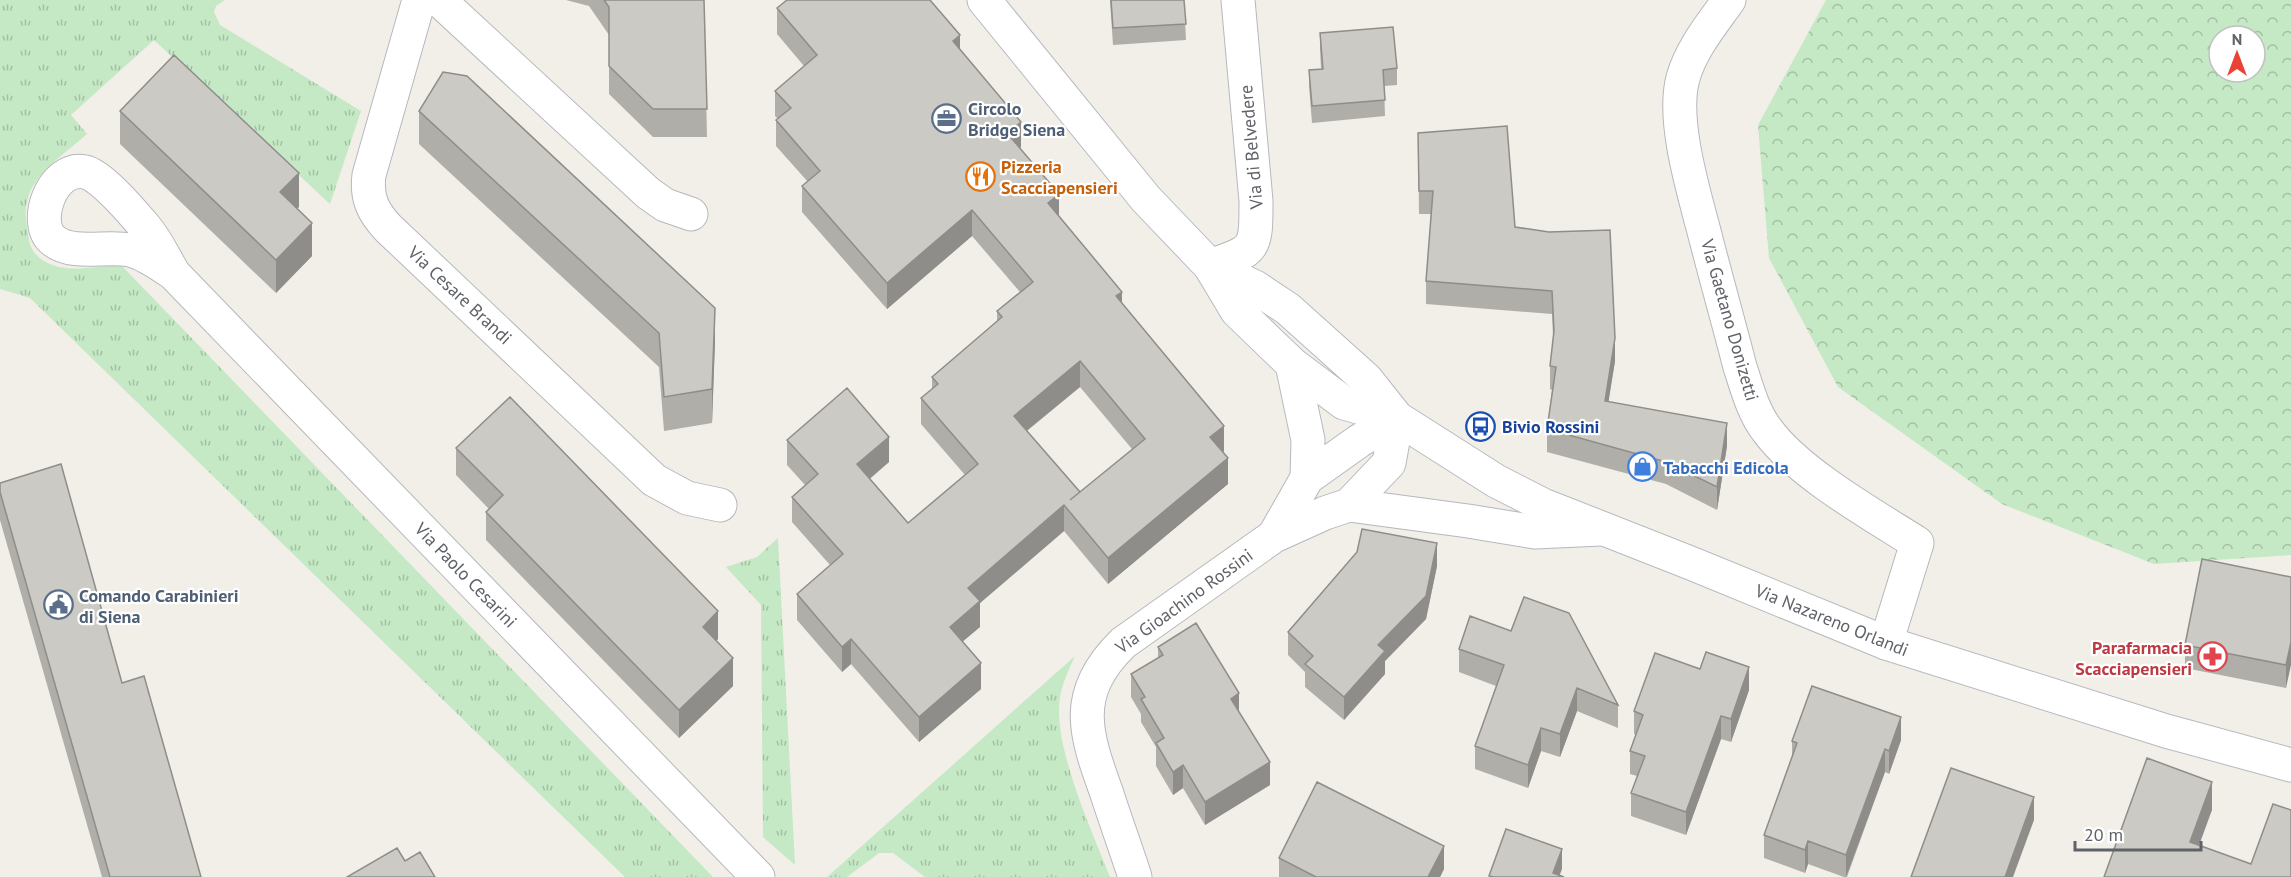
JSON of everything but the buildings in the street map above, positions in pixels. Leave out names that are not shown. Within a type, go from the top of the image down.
[{"type":"street","name":"Via Cesare Brandi","points":[[419,0],[369,175],[368,196],[375,213],[388,228],[654,480],[687,498],[720,506]]},
{"type":"street","points":[[439,0],[648,193],[665,205],[692,214]]},
{"type":"street","name":"Via Nazareno Orlandi","points":[[984,0],[1134,184],[1210,266],[1236,311],[1292,364],[1344,403],[1397,418]]},
{"type":"street","name":"Via di Belvedere","points":[[1210,266],[1248,251],[1254,242],[1256,232],[1256,201],[1238,0]]},
{"type":"street","name":"Via Gaetano Donizetti","points":[[1729,0],[1690,59],[1683,79],[1680,100],[1681,125],[1693,186],[1740,367],[1749,395],[1767,431],[1814,474],[1917,543],[1886,643]]},
{"type":"street","name":"Via Nazareno Orlandi","points":[[1210,266],[1255,287],[1288,309],[1366,379],[1397,418],[1458,459],[1521,496],[1886,643],[2166,731],[2291,765]]},
{"type":"street","name":"Via Paolo Cesarini","points":[[174,274],[758,877]]},
{"type":"street","name":"Via Gioachino Rossini","points":[[1292,364],[1308,440],[1307,478]]},
{"type":"street","name":"Via Gioachino Rossini","points":[[1274,536],[1307,478],[1359,441],[1397,418]]},
{"type":"street","name":"Via Gioachino Rossini","points":[[1349,506],[1389,464],[1397,418]]},
{"type":"street","name":"Via Gioachino Rossini","points":[[1135,877],[1090,746],[1086,720],[1087,702],[1094,683],[1103,666],[1123,643],[1274,536],[1325,513],[1349,506],[1535,532],[1601,529]]},
{"type":"green space","points":[[0,0],[225,0],[216,6],[214,12],[220,25],[361,111],[330,204],[154,40],[71,115],[87,134],[51,165],[31,190],[27,200],[26,217],[31,247],[40,258],[61,267],[85,268],[120,264],[713,877],[625,877],[30,298],[0,289]]},
{"type":"green space","points":[[1826,0],[2291,0],[2291,555],[2154,564],[2002,504],[1838,387],[1769,258],[1758,125]]},
{"type":"green space","points":[[778,538],[795,865],[763,837],[761,605],[726,567],[757,557]]},
{"type":"green space","points":[[1075,656],[1060,695],[1060,728],[1077,794],[1110,877],[925,877],[893,853],[879,853],[847,877],[827,877]]},
{"type":"place","name":"Circolo Bridge Siena","points":[[947,118]]},
{"type":"place","name":"Pizzeria Scacciapensieri","points":[[980,176]]},
{"type":"place","name":"Bivio Rossini","points":[[1481,426]]},
{"type":"place","name":"Tabacchi Edicola","points":[[1642,467]]},
{"type":"place","name":"Comando Carabinieri di Siena","points":[[58,605]]},
{"type":"place","name":"Parafarmacia Scacciapensieri","points":[[2213,657]]}]
